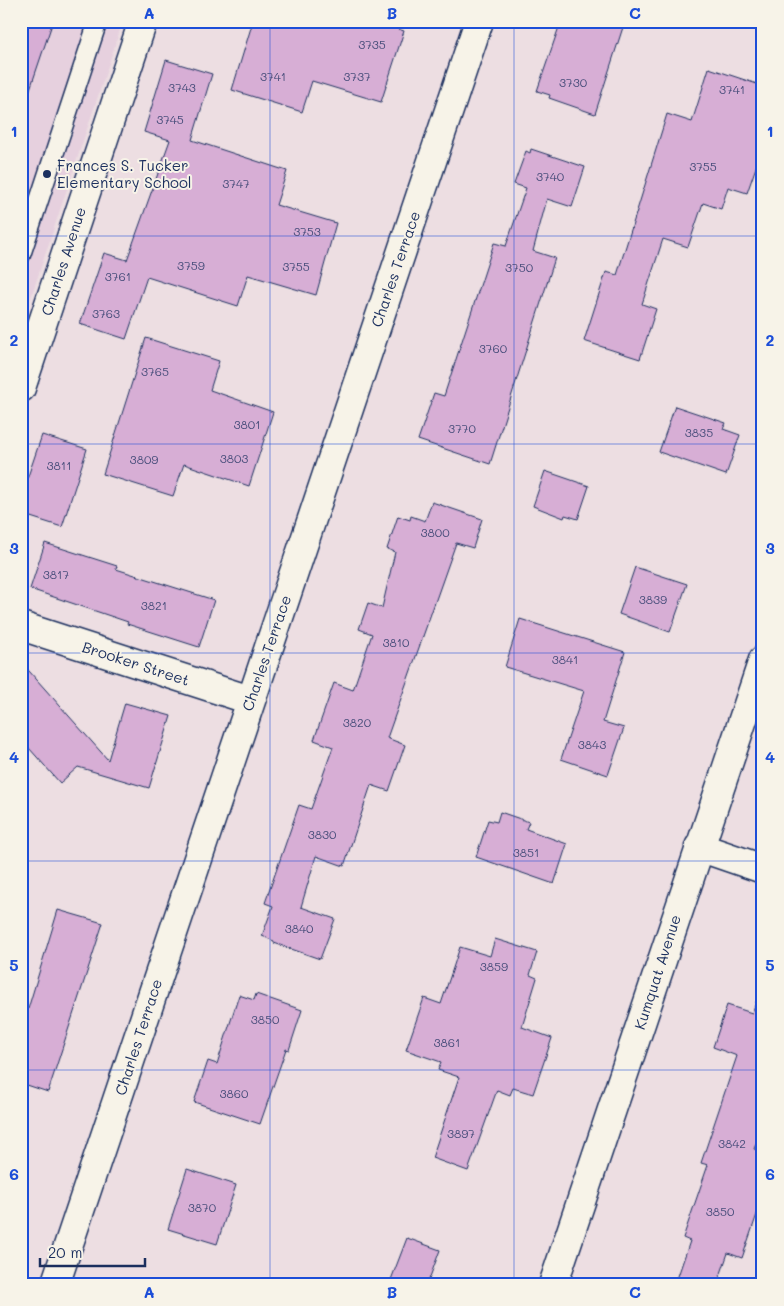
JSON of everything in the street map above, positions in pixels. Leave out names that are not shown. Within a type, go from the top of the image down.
[{"type":"street","name":"Charles Avenue","points":[[21,388],[144,21]]},
{"type":"street","name":"Charles Terrace","points":[[55,1285],[479,21]]},
{"type":"street","name":"Brooker Street","points":[[21,626],[250,700]]},
{"type":"street","name":"Kumquat Avenue","points":[[552,1285],[763,660]]},
{"type":"street","points":[[699,847],[763,870]]},
{"type":"lane","points":[[21,254],[98,21]]},
{"type":"shaded area","name":"Frances S. Tucker Elementary School","points":[[21,21],[123,21],[21,327]]},
{"type":"building","points":[[21,21],[53,21],[26,101],[21,101]]},
{"type":"building","points":[[253,21],[375,21],[404,31],[381,102],[312,81],[302,112],[232,90]]},
{"type":"building","points":[[561,21],[625,21],[595,114],[549,98],[550,95],[537,91]]},
{"type":"building","points":[[166,60],[212,74],[192,140],[287,171],[276,205],[336,223],[316,295],[248,275],[238,306],[147,277],[126,339],[80,324],[104,253],[127,260],[170,140],[144,132]]},
{"type":"building","points":[[709,68],[763,86],[763,147],[747,193],[728,187],[721,209],[703,203],[688,247],[663,239],[642,304],[656,309],[640,359],[584,341],[606,272],[617,275],[667,114],[692,122]]},
{"type":"building","points":[[531,149],[585,167],[572,207],[547,199],[533,251],[555,258],[490,464],[418,440],[434,393],[444,396],[494,243],[506,246],[526,188],[514,184],[526,151],[530,153]]},
{"type":"building","points":[[146,338],[219,361],[210,390],[273,412],[249,486],[184,464],[173,496],[103,474]]},
{"type":"building","points":[[675,406],[726,423],[723,429],[740,435],[726,475],[659,452]]},
{"type":"building","points":[[42,435],[87,449],[62,527],[21,514],[21,497]]},
{"type":"building","points":[[545,471],[589,486],[578,519],[565,515],[564,518],[533,506]]},
{"type":"building","points":[[432,502],[482,519],[473,548],[456,543],[387,738],[405,745],[389,791],[371,785],[344,866],[316,856],[301,907],[335,919],[320,959],[274,943],[274,941],[262,936],[273,906],[265,903],[299,805],[311,809],[333,747],[314,740],[334,683],[353,690],[372,634],[359,629],[368,603],[382,608],[395,552],[387,549],[398,516],[410,520],[411,516],[425,521]]},
{"type":"building","points":[[45,543],[117,566],[116,569],[214,600],[199,647],[127,624],[128,622],[30,589]]},
{"type":"building","points":[[635,567],[687,584],[670,632],[619,614]]},
{"type":"building","points":[[520,619],[625,652],[603,722],[624,728],[608,775],[561,759],[584,691],[505,667]]},
{"type":"building","points":[[21,662],[108,760],[125,703],[171,716],[149,788],[78,767],[60,783],[21,739]]},
{"type":"building","points":[[500,812],[529,822],[526,829],[567,844],[554,884],[476,857],[488,820],[497,822]]},
{"type":"building","points":[[58,910],[103,923],[48,1092],[21,1083],[21,1023],[26,1008],[28,1009]]},
{"type":"building","points":[[495,939],[537,952],[530,975],[537,978],[522,1027],[552,1038],[533,1094],[513,1088],[510,1095],[497,1090],[468,1171],[432,1158],[459,1077],[438,1070],[441,1062],[406,1050],[424,998],[441,1004],[460,947],[490,956]]},
{"type":"building","points":[[256,994],[302,1010],[289,1050],[286,1049],[260,1124],[194,1102],[208,1061],[217,1064],[239,995],[254,1000]]},
{"type":"building","points":[[759,994],[763,994],[763,1125],[754,1149],[763,1152],[763,1197],[742,1258],[728,1253],[717,1285],[675,1285],[690,1241],[683,1238],[708,1165],[701,1163],[737,1056],[713,1047],[727,1005],[752,1013]]},
{"type":"building","points":[[187,1169],[236,1185],[217,1244],[168,1229]]},
{"type":"building","points":[[407,1238],[440,1250],[427,1285],[389,1285]]},
{"type":"place","name":"Frances S. Tucker Elementary School","points":[[47,174]]}]
